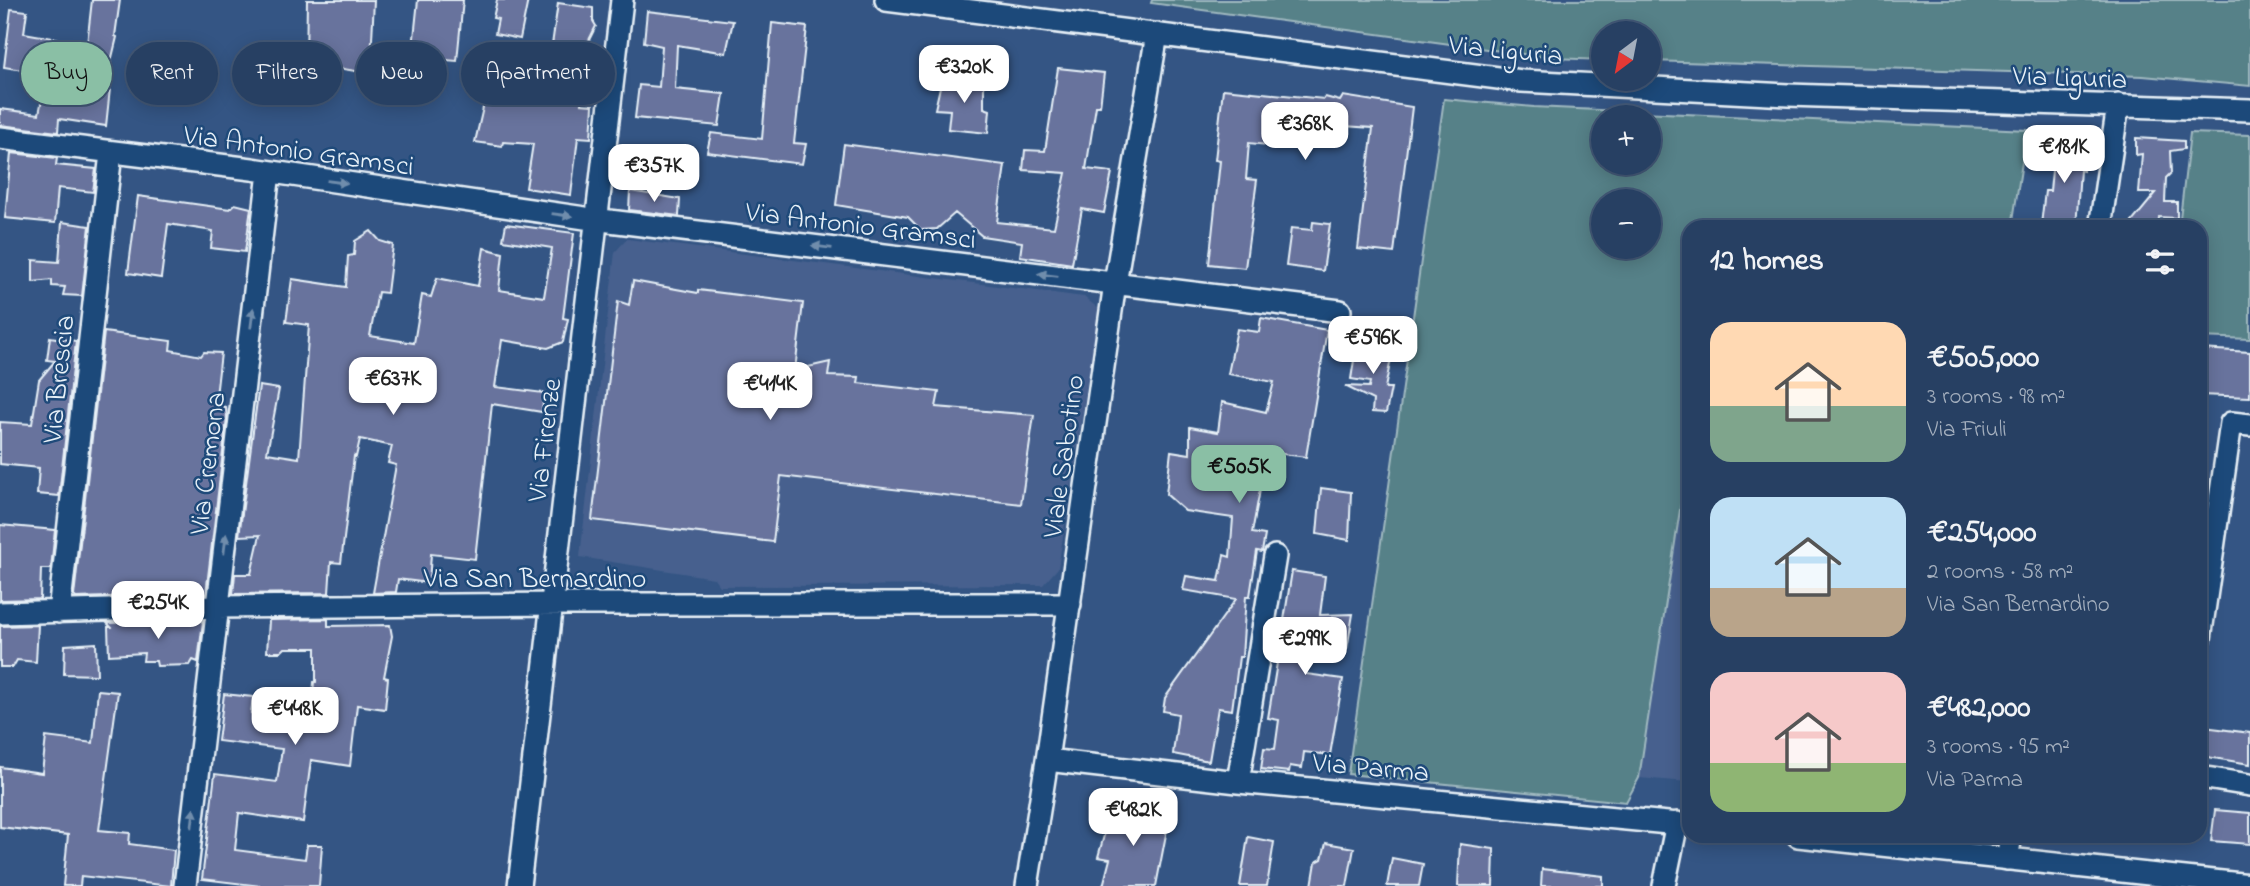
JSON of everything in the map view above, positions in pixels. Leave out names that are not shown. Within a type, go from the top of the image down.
[{"type":"street","name":"Via Firenze","points":[[519,886],[622,0]]},
{"type":"street","name":"Via Liguria","points":[[886,0],[971,5],[1157,34],[1522,81],[1788,95],[2250,110]]},
{"type":"street","name":"Viale Sabotino","points":[[1027,886],[1115,283],[1157,34]]},
{"type":"street","points":[[2101,220],[2118,105]]},
{"type":"street","name":"Via Antonio Gramsci","points":[[0,138],[269,172],[597,219],[1340,311]]},
{"type":"street","name":"Via Brescia","points":[[59,612],[111,153]]},
{"type":"street","name":"Via Cremona","points":[[185,886],[269,172]]},
{"type":"street","points":[[2207,590],[2231,423],[2250,425]]},
{"type":"street","points":[[1238,782],[1275,556]]},
{"type":"street","name":"Via San Bernardino","points":[[0,613],[217,607],[552,604],[1070,604]]},
{"type":"street","name":"Via Parma","points":[[1047,760],[1238,782],[1682,824]]},
{"type":"street","points":[[2207,778],[2250,785]]},
{"type":"street","points":[[1664,886],[1682,827]]},
{"type":"street","points":[[1862,843],[2250,885]]},
{"type":"street","points":[[2007,859],[2010,843]]},
{"type":"shaded area","points":[[627,239],[1084,297],[1099,309],[1058,568],[1043,585],[720,586],[714,578],[580,557],[615,252]]},
{"type":"shaded area","points":[[1682,497],[1682,781],[1639,778]]},
{"type":"green space","points":[[1152,0],[2250,0],[2250,86],[2143,76],[1661,61],[1661,21],[1591,21],[1591,60],[1553,58],[1151,3]]},
{"type":"green space","points":[[1444,99],[1591,110],[1591,175],[1661,175],[1661,113],[2027,130],[2013,220],[1682,220],[1682,497],[1639,778],[1626,802],[1348,774]]},
{"type":"green space","points":[[2190,133],[2250,135],[2250,339],[2207,337],[2207,220],[2180,220]]},
{"type":"building","points":[[92,0],[120,0],[117,37],[112,58],[112,42],[87,42]]},
{"type":"building","points":[[307,0],[374,0],[372,42],[356,42],[356,71],[342,69],[342,42],[306,42]]},
{"type":"building","points":[[418,0],[463,0],[457,61],[447,60],[447,42],[414,42]]},
{"type":"building","points":[[497,0],[528,0],[520,39],[495,34],[498,19],[493,18]]},
{"type":"building","points":[[558,3],[593,8],[593,21],[596,26],[588,42],[552,42]]},
{"type":"building","points":[[11,9],[27,11],[24,33],[76,42],[21,42],[21,70],[4,67]]},
{"type":"building","points":[[647,11],[733,21],[726,53],[677,45],[675,89],[724,94],[719,126],[635,118],[639,85],[659,87],[662,46],[644,42]]},
{"type":"building","points":[[772,23],[807,27],[794,143],[806,144],[802,164],[707,152],[711,133],[762,139]]},
{"type":"building","points":[[1058,68],[1104,73],[1100,106],[1096,106],[1086,169],[1112,172],[1104,213],[1082,209],[1072,264],[1020,256],[1022,242],[982,236],[955,213],[937,229],[921,230],[908,217],[836,205],[844,144],[1005,165],[997,222],[1054,228],[1066,173],[1023,170],[1025,150],[1045,151]]},
{"type":"building","points":[[942,78],[963,78],[984,83],[984,108],[990,110],[988,133],[948,129],[950,110],[935,109]]},
{"type":"building","points":[[1223,89],[1325,97],[1340,101],[1343,96],[1412,107],[1394,253],[1358,249],[1373,128],[1298,123],[1298,130],[1287,134],[1286,147],[1249,143],[1246,179],[1257,180],[1245,268],[1209,264],[1220,161],[1215,160]]},
{"type":"building","points":[[41,105],[108,105],[106,126],[59,119],[58,132],[0,125],[0,109],[39,114]]},
{"type":"building","points":[[484,105],[593,105],[591,138],[578,137],[571,195],[526,188],[533,144],[503,142],[502,146],[475,142]]},
{"type":"building","points":[[2136,138],[2184,141],[2184,149],[2170,151],[2171,173],[2166,178],[2165,202],[2177,202],[2177,218],[2134,220],[2156,193],[2139,193],[2142,154],[2136,155]]},
{"type":"building","points":[[2055,140],[2086,141],[2083,171],[2080,170],[2077,220],[2042,220],[2045,191],[2050,191]]},
{"type":"building","points":[[11,153],[57,158],[56,165],[96,169],[93,192],[58,188],[55,223],[5,218]]},
{"type":"building","points":[[630,191],[680,199],[679,216],[629,210]]},
{"type":"building","points":[[138,196],[230,209],[235,204],[251,208],[245,252],[211,248],[213,231],[168,224],[161,278],[128,273]]},
{"type":"building","points":[[62,222],[90,226],[82,296],[63,295],[65,287],[52,286],[52,280],[33,282],[33,260],[59,262]]},
{"type":"building","points":[[1313,222],[1330,224],[1323,271],[1286,266],[1291,228],[1312,230]]},
{"type":"building","points":[[506,224],[574,233],[563,318],[568,319],[563,342],[548,348],[502,340],[495,387],[544,393],[542,412],[492,404],[475,559],[431,554],[429,583],[398,579],[396,592],[373,593],[396,465],[388,463],[392,446],[360,439],[356,457],[354,456],[341,563],[331,562],[329,593],[233,594],[235,574],[251,574],[260,535],[239,536],[259,386],[279,389],[267,453],[299,458],[309,325],[286,322],[292,279],[346,287],[348,256],[354,255],[355,241],[371,231],[380,241],[393,245],[387,293],[378,292],[370,336],[414,343],[422,295],[431,297],[437,278],[478,286],[484,248],[503,253],[499,290],[544,297],[552,248],[503,240]]},
{"type":"building","points":[[633,281],[698,293],[698,290],[803,303],[795,370],[830,362],[828,376],[859,377],[858,383],[939,392],[936,407],[1034,415],[1021,504],[781,476],[773,542],[592,520],[618,301],[629,305]]},
{"type":"building","points":[[1261,318],[1327,330],[1306,457],[1267,452],[1252,533],[1265,535],[1262,552],[1257,551],[1250,596],[1246,596],[1242,657],[1239,657],[1232,710],[1218,708],[1209,761],[1173,754],[1178,714],[1163,711],[1165,698],[1236,599],[1183,590],[1186,576],[1219,581],[1224,555],[1230,557],[1233,518],[1185,511],[1166,494],[1171,451],[1190,454],[1190,427],[1218,432],[1222,402],[1266,412],[1274,382],[1228,374],[1237,329],[1259,332]]},
{"type":"building","points":[[104,332],[171,341],[170,350],[201,356],[204,352],[221,353],[215,405],[226,407],[227,418],[206,594],[74,596]]},
{"type":"building","points":[[50,337],[76,341],[59,496],[37,494],[39,468],[0,464],[0,422],[32,424],[39,380],[55,361],[47,360]]},
{"type":"building","points":[[1378,347],[1393,349],[1385,388],[1391,388],[1386,413],[1372,412],[1373,400],[1345,386],[1369,387],[1370,382],[1351,379],[1356,348],[1374,351]]},
{"type":"building","points":[[2207,349],[2250,352],[2250,397],[2207,395]]},
{"type":"building","points":[[1321,488],[1351,492],[1349,540],[1317,534]]},
{"type":"building","points":[[0,525],[55,530],[51,569],[41,569],[40,599],[0,600]]},
{"type":"building","points":[[1292,571],[1325,576],[1320,615],[1353,614],[1347,649],[1310,646],[1306,674],[1343,679],[1330,755],[1304,752],[1302,768],[1290,766],[1289,772],[1261,769],[1264,748],[1275,749],[1279,720],[1268,718]]},
{"type":"building","points":[[328,619],[328,626],[390,625],[392,636],[384,677],[388,678],[385,709],[357,705],[350,766],[311,760],[303,822],[239,813],[235,850],[305,859],[307,845],[322,845],[319,886],[261,886],[202,879],[215,774],[277,782],[282,749],[218,741],[224,694],[253,697],[251,713],[311,722],[316,682],[316,648],[285,648],[281,652],[267,652],[269,620]]},
{"type":"building","points":[[203,621],[198,662],[193,660],[190,665],[157,666],[156,661],[143,661],[144,653],[109,655],[108,627],[111,627],[107,623]]},
{"type":"building","points":[[38,625],[36,662],[17,660],[13,667],[0,667],[0,626]]},
{"type":"building","points":[[96,643],[97,675],[64,674],[65,645]]},
{"type":"building","points":[[98,690],[118,692],[99,830],[130,833],[129,844],[174,850],[171,886],[81,876],[80,886],[63,886],[68,835],[0,827],[0,767],[42,773],[46,737],[93,743]]},
{"type":"building","points":[[2207,727],[2250,733],[2250,764],[2207,757]]},
{"type":"building","points":[[1112,807],[1169,819],[1156,886],[1103,886],[1110,859],[1098,857]]},
{"type":"building","points":[[2215,810],[2250,813],[2250,844],[2211,841]]},
{"type":"building","points":[[1248,837],[1274,842],[1267,886],[1240,886]]},
{"type":"building","points":[[1326,843],[1354,848],[1347,886],[1312,886],[1316,862],[1322,859]]},
{"type":"building","points":[[1460,844],[1494,849],[1493,886],[1458,886]]},
{"type":"building","points":[[1392,858],[1423,864],[1419,886],[1387,886]]},
{"type":"building","points":[[1542,869],[1603,876],[1603,886],[1541,886]]}]
